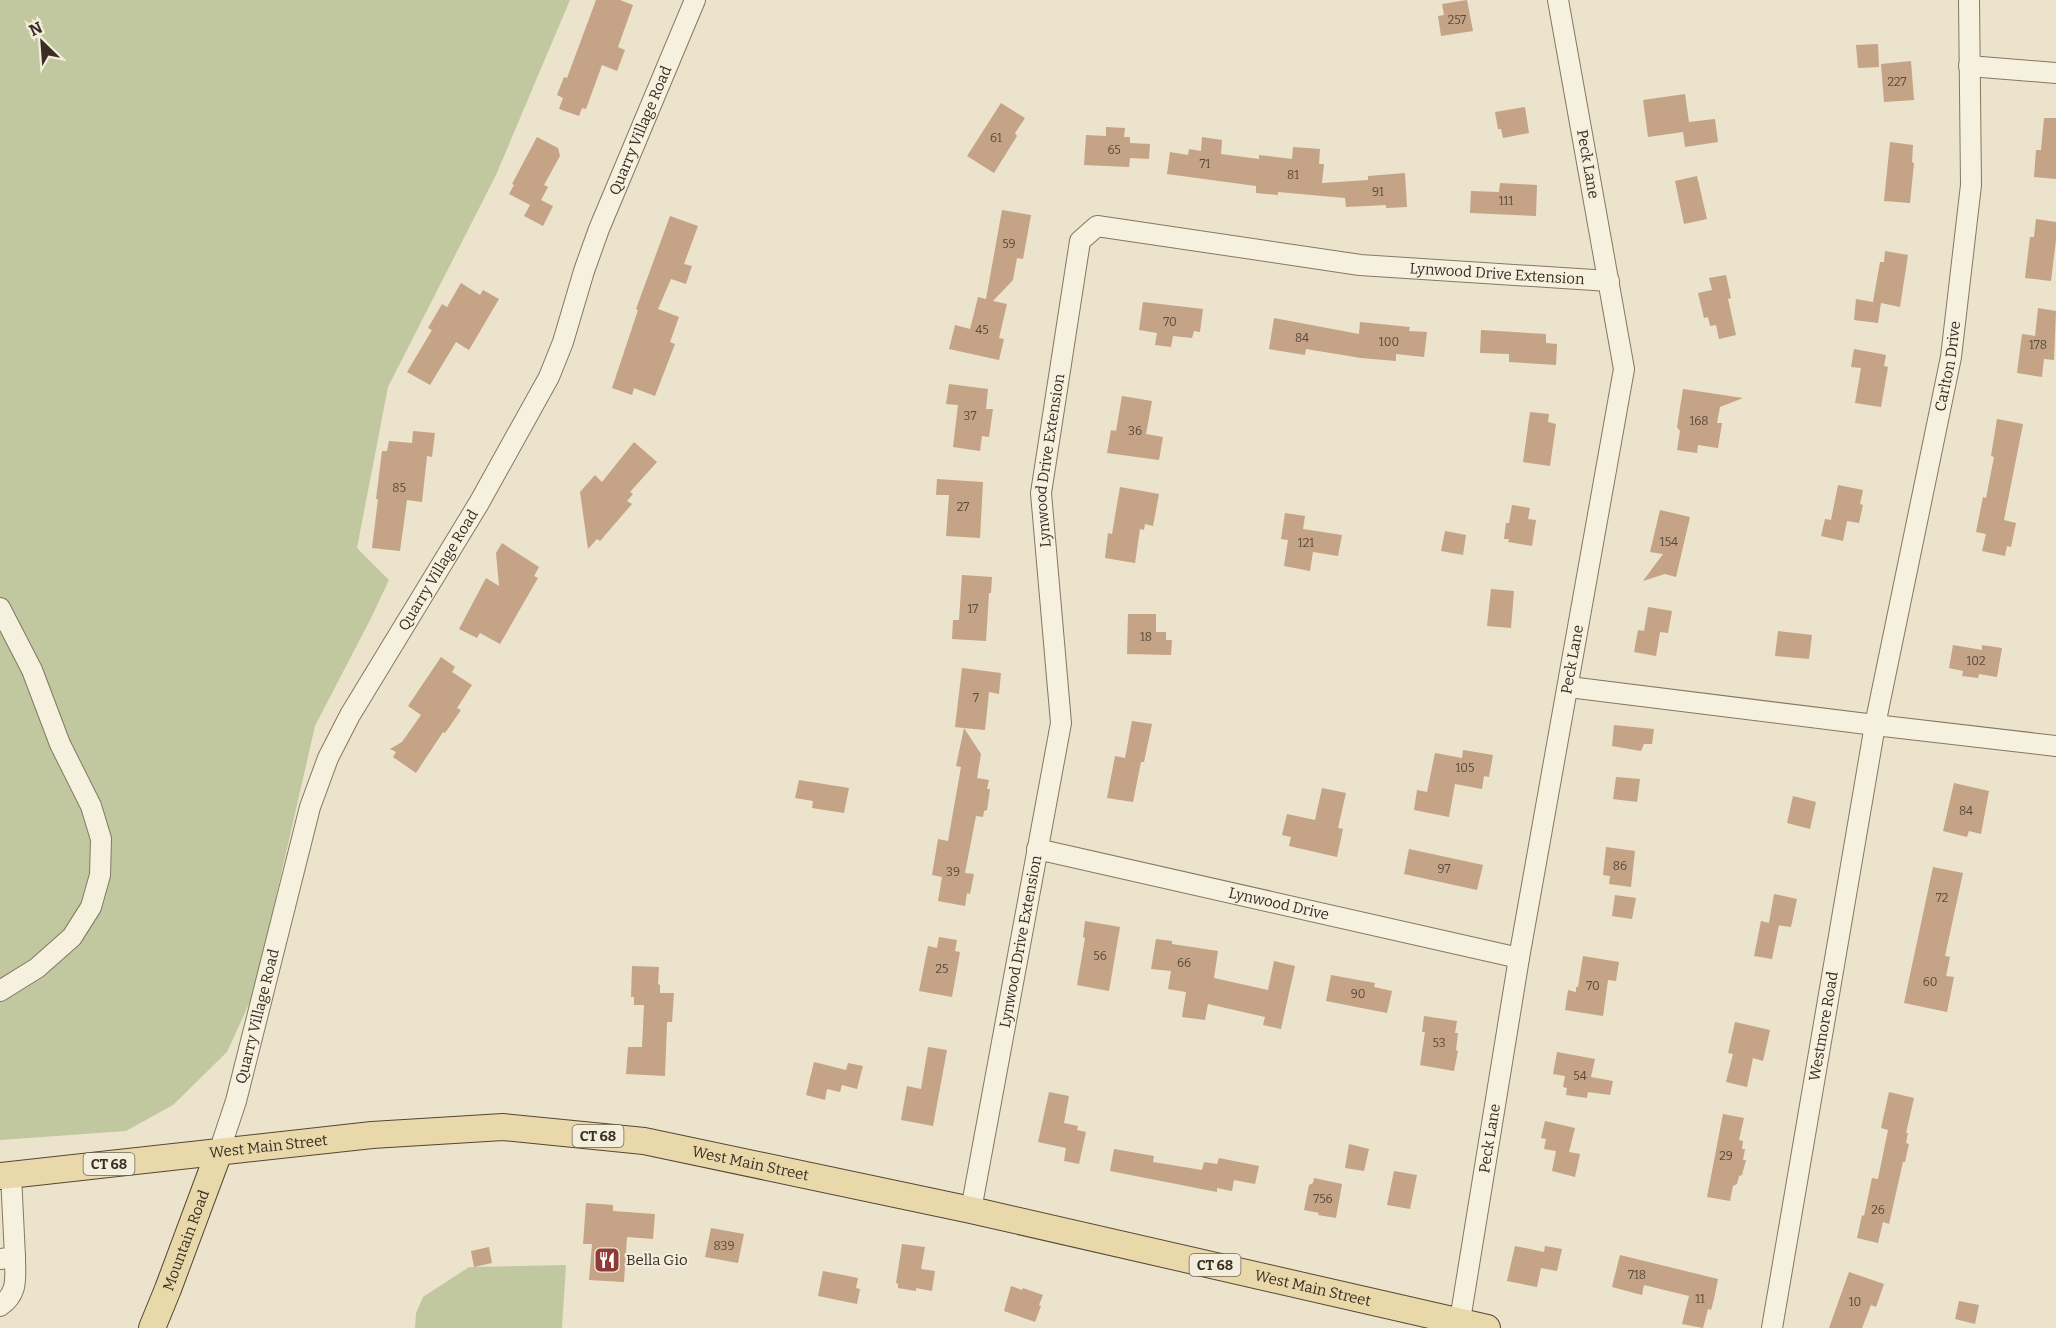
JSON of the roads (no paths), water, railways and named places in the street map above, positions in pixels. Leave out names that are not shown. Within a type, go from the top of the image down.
[{"type":"main road","name":"West Main Street","points":[[5,1176],[372,1135],[503,1127],[644,1141],[971,1210],[1415,1319],[1460,1320],[1487,1328]]},
{"type":"main road","name":"Mountain Road","points":[[152,1328],[219,1152]]},
{"type":"street","name":"Quarry Village Road","points":[[219,1152],[236,1101],[310,807],[328,758],[350,715],[479,503],[549,377],[563,342],[599,229],[694,0]]},
{"type":"street","name":"Peck Lane","points":[[1460,1320],[1520,958],[1624,369],[1558,0]]},
{"type":"street","name":"Carlton Drive","points":[[1875,725],[1950,357],[1971,185],[1969,0]]},
{"type":"street","points":[[1970,66],[2056,73]]},
{"type":"street","name":"Lynwood Drive Extension","points":[[971,1210],[1061,723],[1041,493],[1080,241],[1097,226],[1360,265],[1609,281]]},
{"type":"street","points":[[0,608],[32,670],[60,744],[91,806],[101,838],[100,875],[91,907],[72,937],[37,968],[0,991]]},
{"type":"street","points":[[1569,687],[2056,746]]},
{"type":"street","name":"Westmore Road","points":[[1772,1328],[1875,725]]},
{"type":"street","name":"Lynwood Drive","points":[[1037,849],[1520,958]]},
{"type":"street","points":[[0,1306],[14,1292],[7,1258],[5,1176]]},
{"type":"place","name":"Bella Gio","points":[[607,1260]]}]
